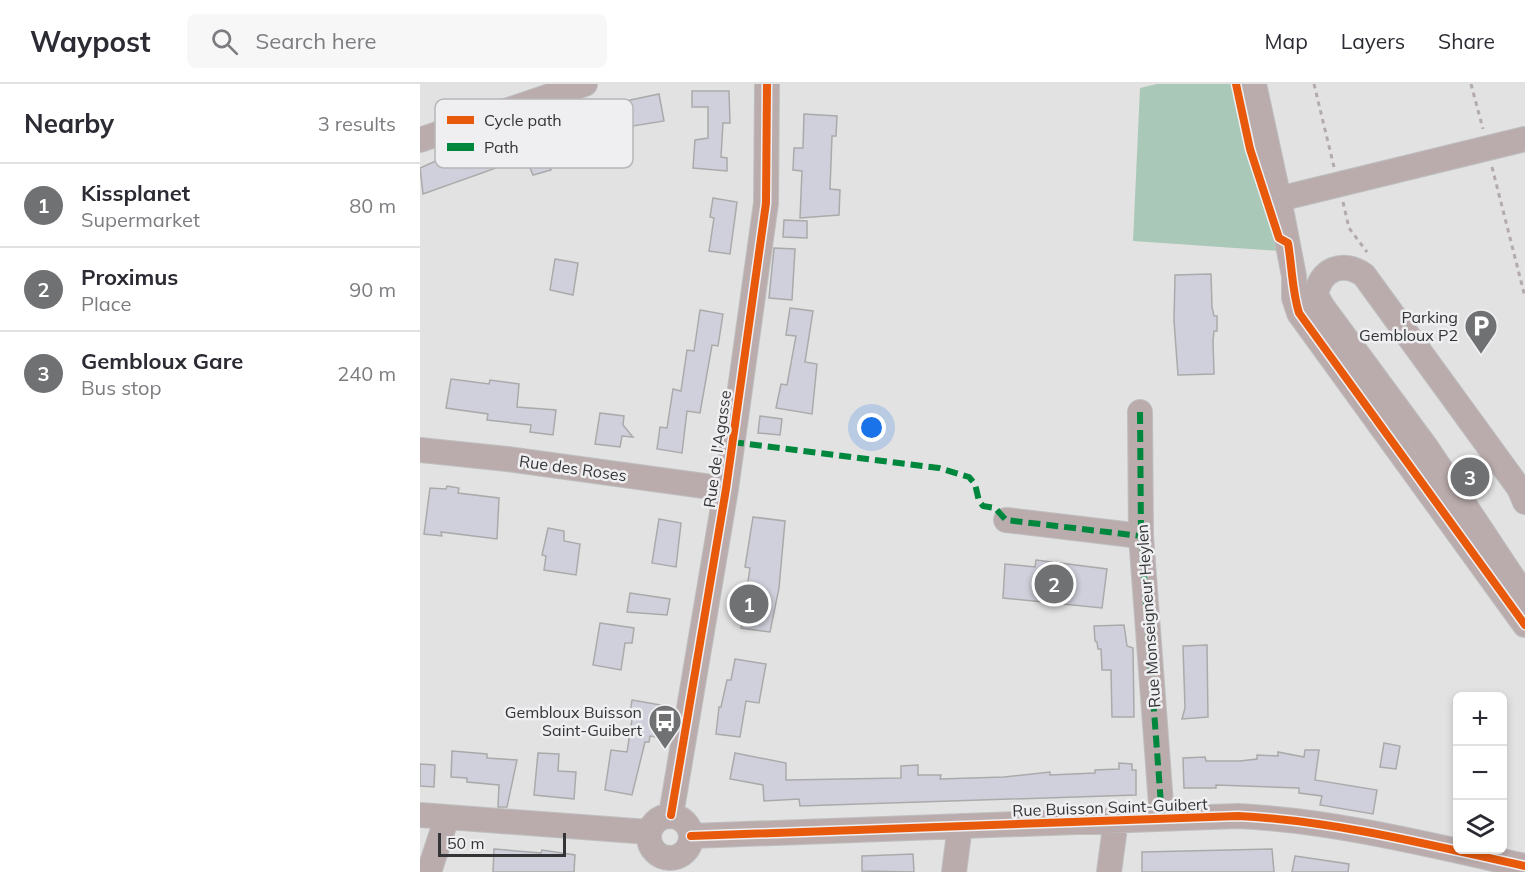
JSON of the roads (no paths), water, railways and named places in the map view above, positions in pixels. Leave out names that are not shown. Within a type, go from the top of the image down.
[{"type":"street","points":[[541,99],[585,84]]},
{"type":"street","name":"Rue de l'Agasse","points":[[671,815],[726,489],[766,203],[767,84]]},
{"type":"street","points":[[1254,84],[1288,243],[1294,276],[1294,298],[1299,313],[1525,625]]},
{"type":"street","points":[[420,140],[435,135]]},
{"type":"street","points":[[1279,200],[1525,139]]},
{"type":"street","points":[[1525,502],[1519,488],[1364,275],[1355,269],[1344,267],[1333,269],[1324,275],[1318,285],[1316,296],[1322,306],[1426,447],[1525,596]]},
{"type":"street","name":"Rue Monseigneur Heylen","points":[[1140,412],[1141,536],[1162,819]]},
{"type":"street","name":"Rue des Roses","points":[[420,450],[507,459],[726,489]]},
{"type":"street","points":[[1006,520],[1141,536]]},
{"type":"street","points":[[420,815],[649,832]]},
{"type":"street","points":[[671,815],[687,824],[691,836],[687,850],[667,865],[651,846],[649,832],[655,821],[671,815]]},
{"type":"street","name":"Rue Buisson Saint-Guibert","points":[[691,836],[1238,816],[1315,823],[1525,866]]},
{"type":"street","points":[[429,872],[447,817]]},
{"type":"street","points":[[1109,872],[1116,820]]},
{"type":"street","points":[[954,872],[960,826]]},
{"type":"place","name":"Parking Gembloux P2","points":[[1481,355]]},
{"type":"place","name":"Gembloux Gare","points":[[1470,477]]},
{"type":"place","name":"Proximus","points":[[1054,584]]},
{"type":"place","name":"Kissplanet","points":[[749,604]]},
{"type":"place","name":"Gembloux Buisson Saint-Guibert","points":[[665,750]]}]
